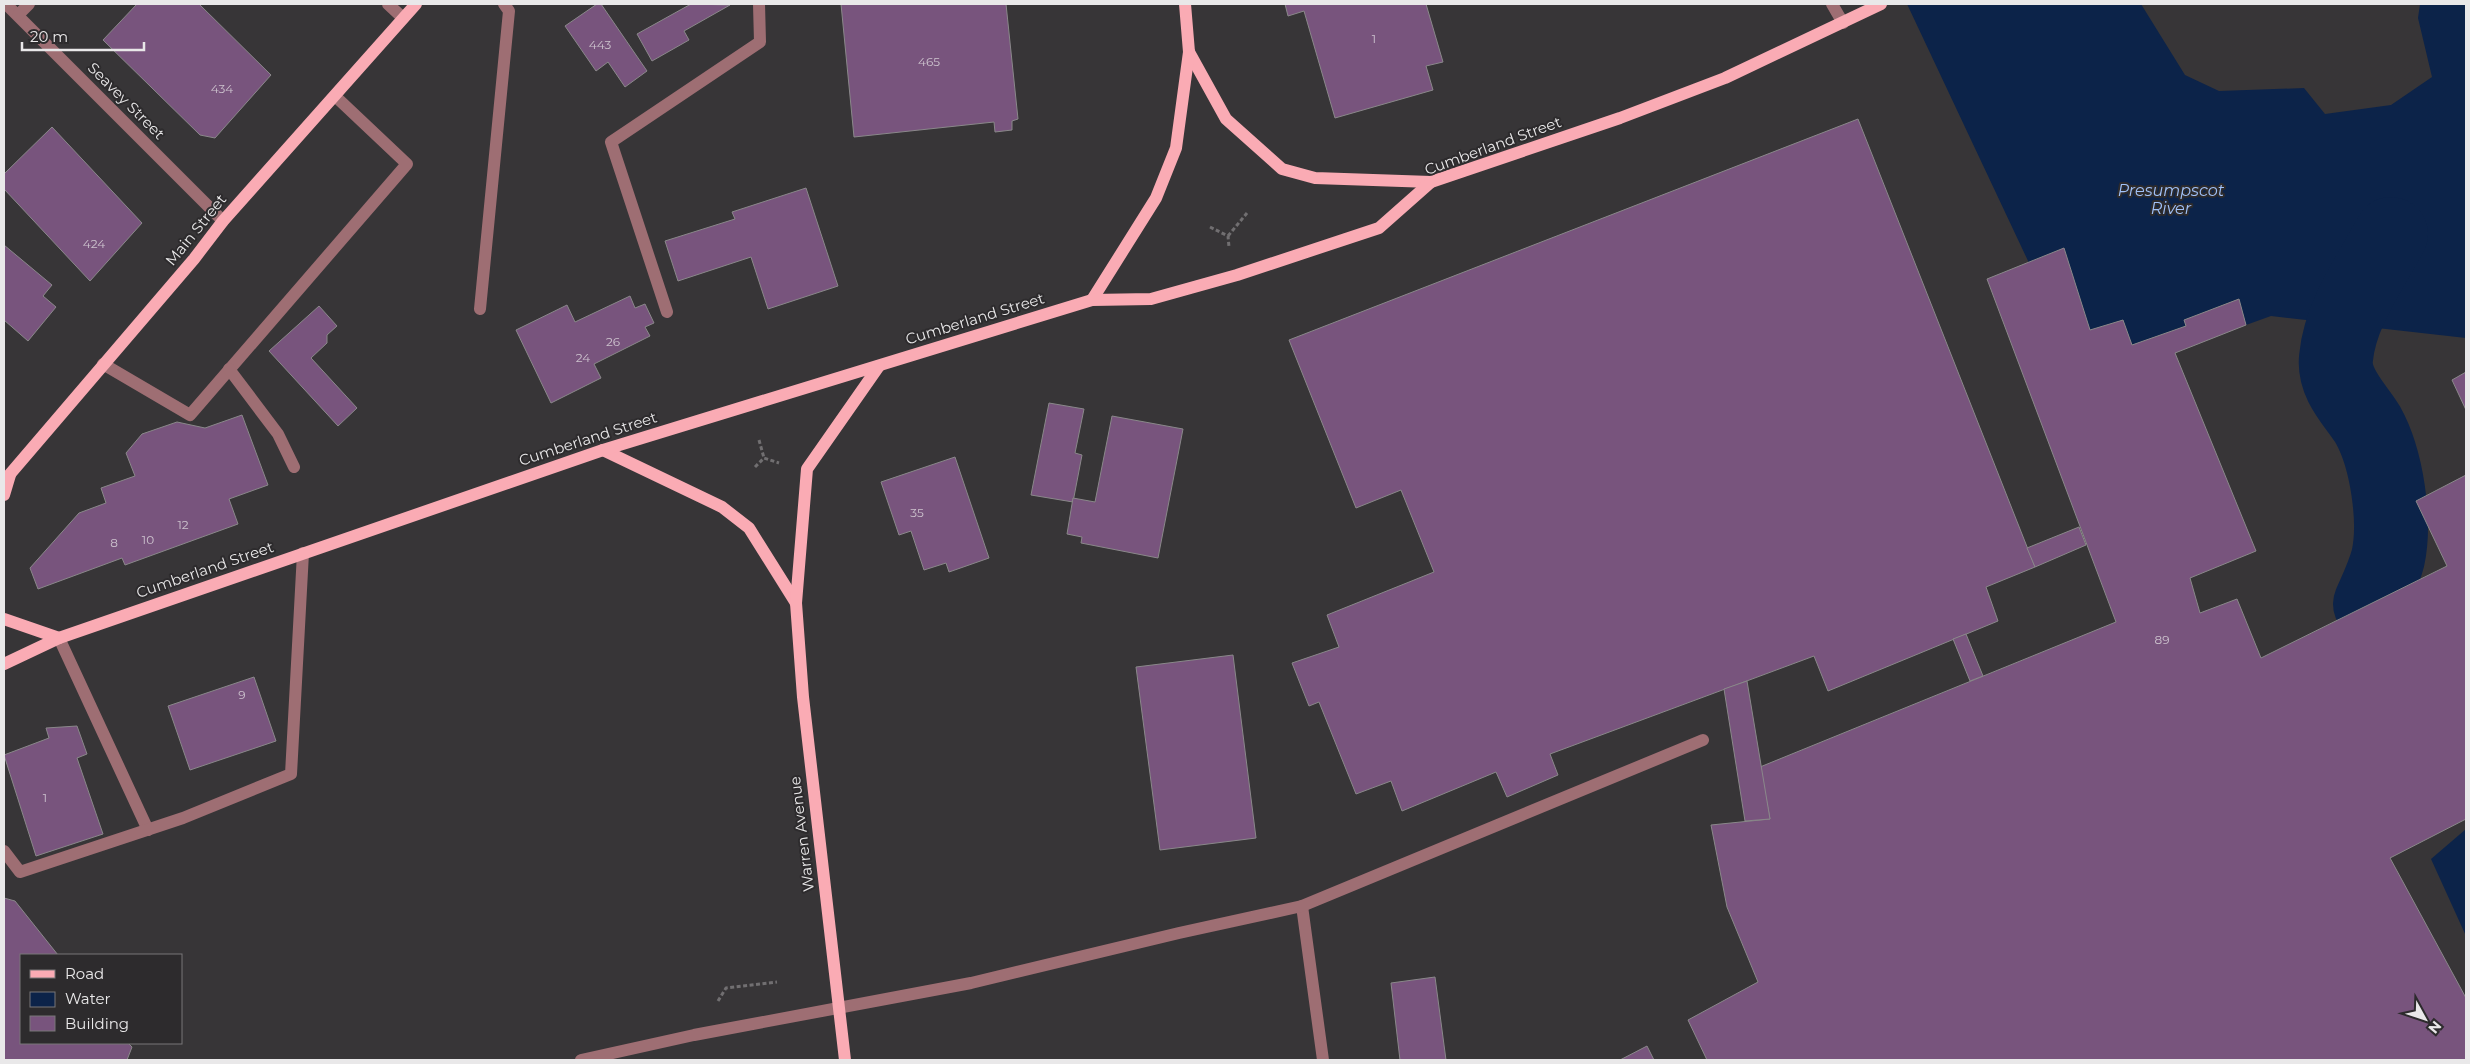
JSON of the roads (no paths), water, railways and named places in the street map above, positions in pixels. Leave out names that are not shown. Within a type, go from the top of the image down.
[{"type":"main road","name":"Main Street","points":[[4,481],[194,259],[223,221],[416,4]]},
{"type":"main road","points":[[1092,300],[1156,198],[1176,148],[1189,52],[1185,4]]},
{"type":"main road","name":"Cumberland Street","points":[[4,664],[59,638],[602,450],[1092,300],[1151,299],[1237,275],[1379,228],[1431,182],[1620,118],[1725,78],[1881,4]]},
{"type":"main road","points":[[1189,52],[1226,119],[1282,169],[1315,178],[1431,182]]},
{"type":"main road","name":"Warren Avenue","points":[[845,1060],[803,698],[796,603],[807,469],[879,366]]},
{"type":"main road","name":"Warren Avenue","points":[[602,450],[722,507],[749,528],[796,603]]},
{"type":"main road","points":[[4,495],[12,470]]},
{"type":"main road","points":[[4,619],[59,638]]},
{"type":"street","name":"Seavey Street","points":[[6,4],[223,221]]},
{"type":"street","points":[[18,15],[29,4]]},
{"type":"street","points":[[388,4],[404,18]]},
{"type":"street","points":[[480,309],[509,11],[504,4]]},
{"type":"street","points":[[667,312],[611,142],[760,42],[759,4]]},
{"type":"street","points":[[1832,4],[1843,23]]},
{"type":"street","points":[[103,364],[190,415],[229,370],[407,164],[335,96]]},
{"type":"street","points":[[229,370],[278,434],[294,468]]},
{"type":"street","points":[[4,851],[20,872],[148,830],[291,774],[304,553]]},
{"type":"street","points":[[59,638],[148,830]]},
{"type":"street","points":[[581,1060],[839,1007],[971,983],[1179,933],[1302,906],[1704,740]]},
{"type":"street","points":[[1302,906],[1323,1060]]},
{"type":"water","name":"Presumpscot River","points":[[1907,4],[2141,4],[2185,75],[2219,91],[2304,88],[2325,114],[2391,105],[2432,77],[2418,18],[2420,4],[2466,4],[2466,338],[2271,316],[2246,325],[2238,299],[2185,320],[2186,326],[2132,345],[2123,320],[2090,330],[2029,263]]},
{"type":"water","points":[[2466,829],[2466,936],[2431,859]]},
{"type":"waterway","name":"Presumpscot River","points":[[2370,604],[2388,558],[2391,526],[2388,490],[2385,472],[2375,439],[2342,386],[2336,368],[2336,358],[2343,326],[2357,294],[2391,234]]}]
